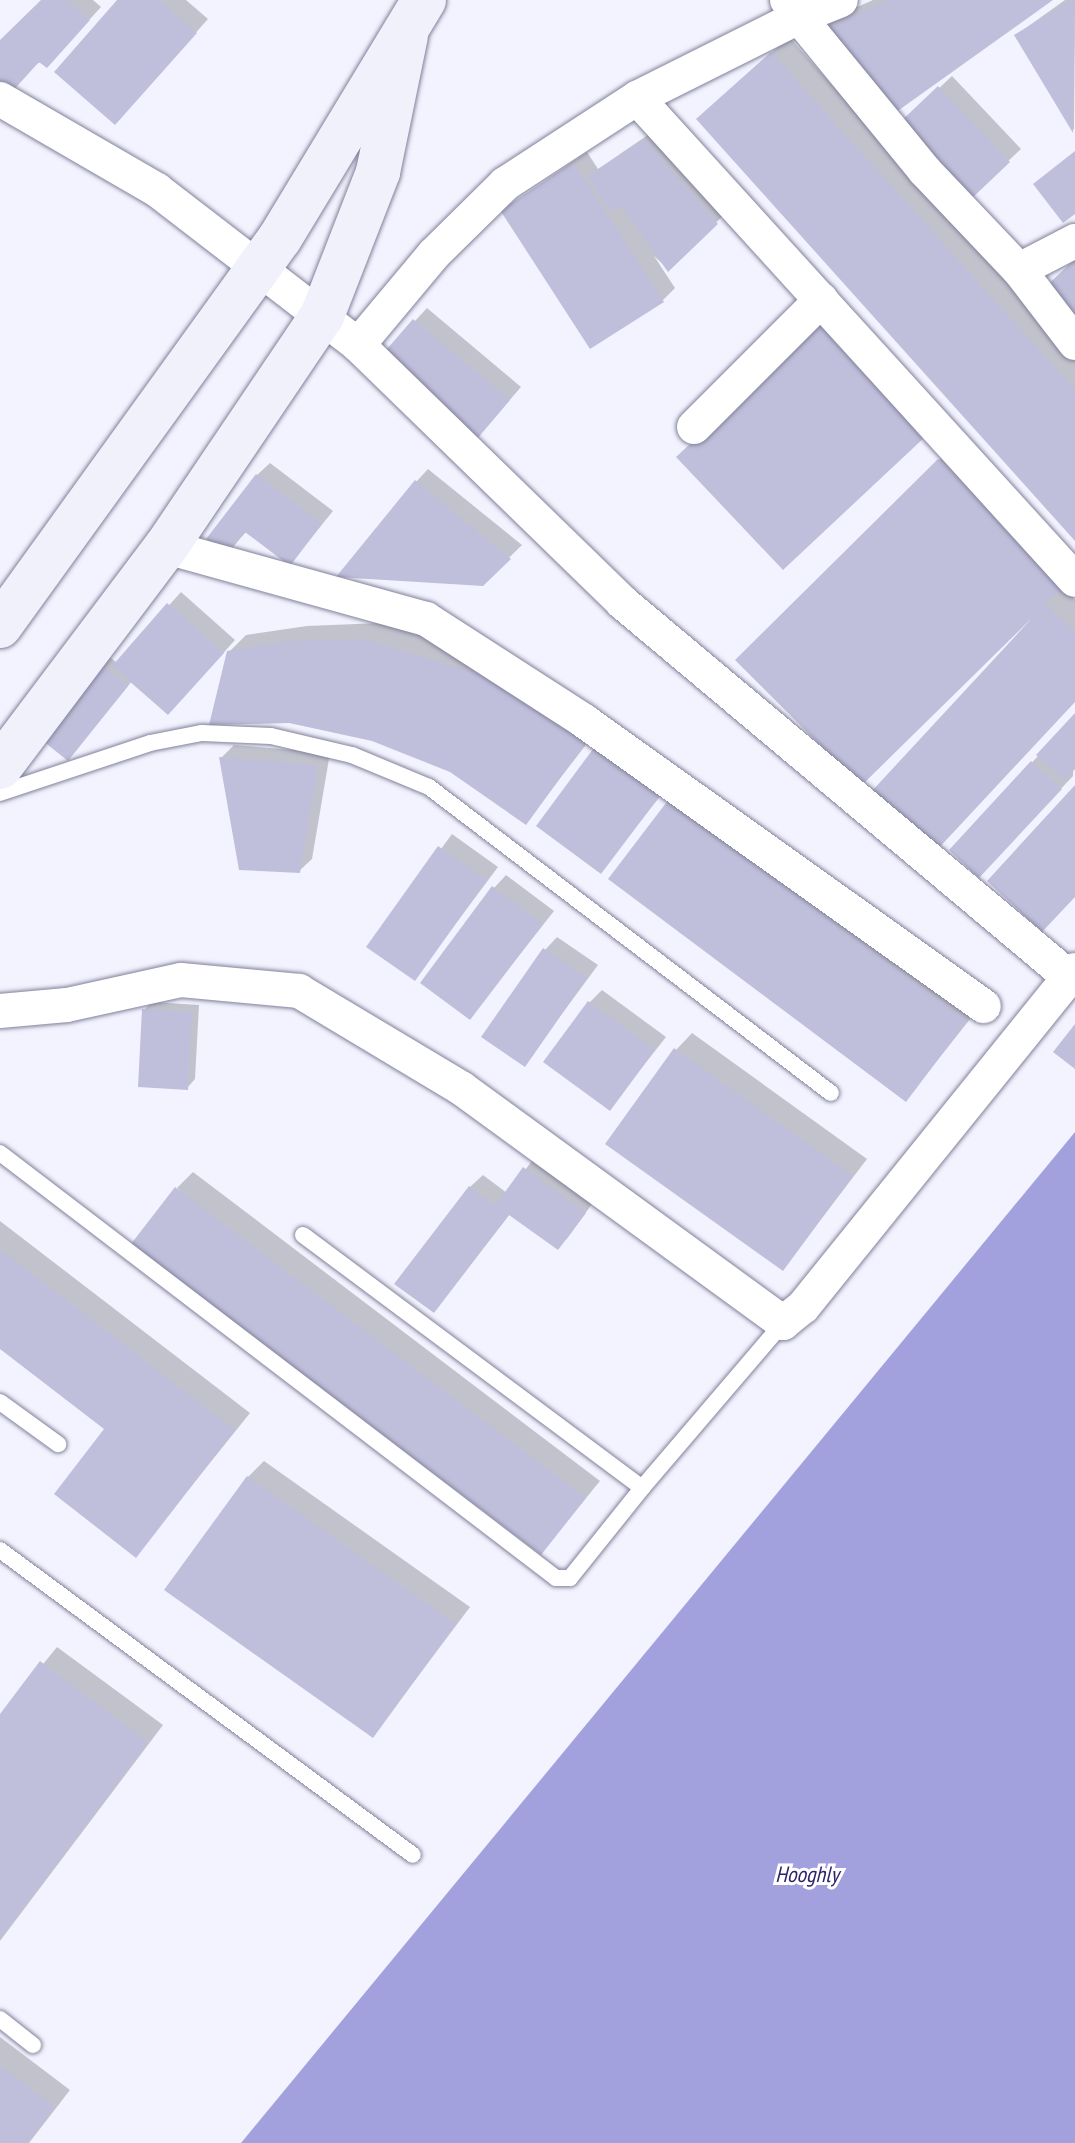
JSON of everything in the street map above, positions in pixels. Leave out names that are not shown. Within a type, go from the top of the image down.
[{"type":"main road","points":[[0,626],[260,266],[415,18]]},
{"type":"main road","points":[[0,767],[166,547],[322,316],[378,172],[415,18]]},
{"type":"street","points":[[358,345],[434,254],[505,184],[637,98],[793,8],[841,0]]},
{"type":"street","points":[[793,8],[925,171],[1019,270],[1075,343]]},
{"type":"street","points":[[637,98],[1075,580]]},
{"type":"street","points":[[0,99],[157,190],[260,266],[358,345],[622,602],[1072,974],[803,1307],[783,1323],[461,1088],[299,991],[181,980],[67,1005],[0,1011]]},
{"type":"street","points":[[1019,270],[1075,241]]},
{"type":"street","points":[[694,427],[821,300]]},
{"type":"street","points":[[166,547],[426,619],[584,721],[984,1006]]},
{"type":"lane","points":[[0,793],[150,743],[202,733],[271,736],[352,755],[429,787],[831,1093]]},
{"type":"lane","points":[[0,1153],[556,1578],[570,1578],[642,1488],[783,1323]]},
{"type":"lane","points":[[303,1235],[642,1488]]},
{"type":"lane","points":[[0,1402],[58,1444]]},
{"type":"lane","points":[[0,1550],[413,1855]]},
{"type":"lane","points":[[0,2019],[33,2045]]},
{"type":"water","name":"Hooghly","points":[[1075,1132],[1075,2143],[241,2143]]},
{"type":"building","points":[[41,0],[67,0],[90,20],[47,68],[39,62],[10,94],[0,85],[0,40]]},
{"type":"building","points":[[117,0],[159,0],[197,33],[115,125],[54,72]]},
{"type":"building","points":[[888,0],[1053,0],[885,120],[821,31]]},
{"type":"building","points":[[1075,0],[1073,133],[1014,35]]},
{"type":"building","points":[[771,52],[1075,390],[1075,541],[696,119]]},
{"type":"building","points":[[938,86],[1010,162],[969,201],[897,125]]},
{"type":"building","points":[[644,139],[718,224],[668,272],[622,207],[610,211],[588,176]]},
{"type":"building","points":[[1075,151],[1075,214],[1063,223],[1033,184]]},
{"type":"building","points":[[574,163],[664,302],[590,349],[500,210]]},
{"type":"building","points":[[1075,259],[1075,322],[1043,289]]},
{"type":"building","points":[[413,319],[510,400],[477,439],[380,357]]},
{"type":"building","points":[[819,324],[926,436],[783,570],[676,457]]},
{"type":"building","points":[[938,459],[1064,585],[1045,604],[1075,631],[1075,702],[936,851],[871,792],[1033,617],[861,786],[735,660]]},
{"type":"building","points":[[256,474],[322,524],[290,566],[245,532],[227,555],[206,539]]},
{"type":"building","points":[[415,480],[511,559],[483,586],[336,577]]},
{"type":"building","points":[[167,603],[224,653],[168,715],[112,666]]},
{"type":"building","points":[[364,639],[483,675],[588,740],[526,825],[450,772],[372,741],[289,723],[209,725],[227,651],[289,641]]},
{"type":"building","points":[[93,658],[128,686],[68,761],[33,733]]},
{"type":"building","points":[[1075,713],[1075,769],[1065,780],[1036,755]]},
{"type":"building","points":[[596,745],[662,793],[601,874],[536,826]]},
{"type":"building","points":[[219,757],[318,765],[300,873],[239,870]]},
{"type":"building","points":[[1031,761],[1062,789],[979,878],[949,850]]},
{"type":"building","points":[[1075,785],[1075,897],[1042,932],[987,881]]},
{"type":"building","points":[[669,799],[967,1021],[906,1102],[608,879]]},
{"type":"building","points":[[438,846],[487,880],[415,981],[366,947]]},
{"type":"building","points":[[492,886],[543,924],[470,1020],[420,983]]},
{"type":"building","points":[[543,948],[587,978],[525,1067],[481,1037]]},
{"type":"building","points":[[588,1001],[655,1050],[610,1111],[543,1062]]},
{"type":"building","points":[[142,1009],[192,1012],[188,1090],[138,1087]]},
{"type":"building","points":[[1075,1024],[1075,1069],[1053,1052]]},
{"type":"building","points":[[674,1048],[853,1176],[783,1271],[605,1144]]},
{"type":"building","points":[[523,1167],[586,1213],[558,1250],[509,1215],[434,1313],[394,1284],[469,1186],[495,1206]]},
{"type":"building","points":[[175,1187],[586,1498],[541,1555],[131,1244]]},
{"type":"building","points":[[0,1249],[235,1430],[136,1558],[54,1494],[104,1429],[0,1349]]},
{"type":"building","points":[[247,1476],[456,1624],[373,1738],[164,1590]]},
{"type":"building","points":[[40,1661],[148,1742],[0,1939],[0,1714]]},
{"type":"building","points":[[0,2065],[55,2107],[28,2143],[0,2143]]}]
